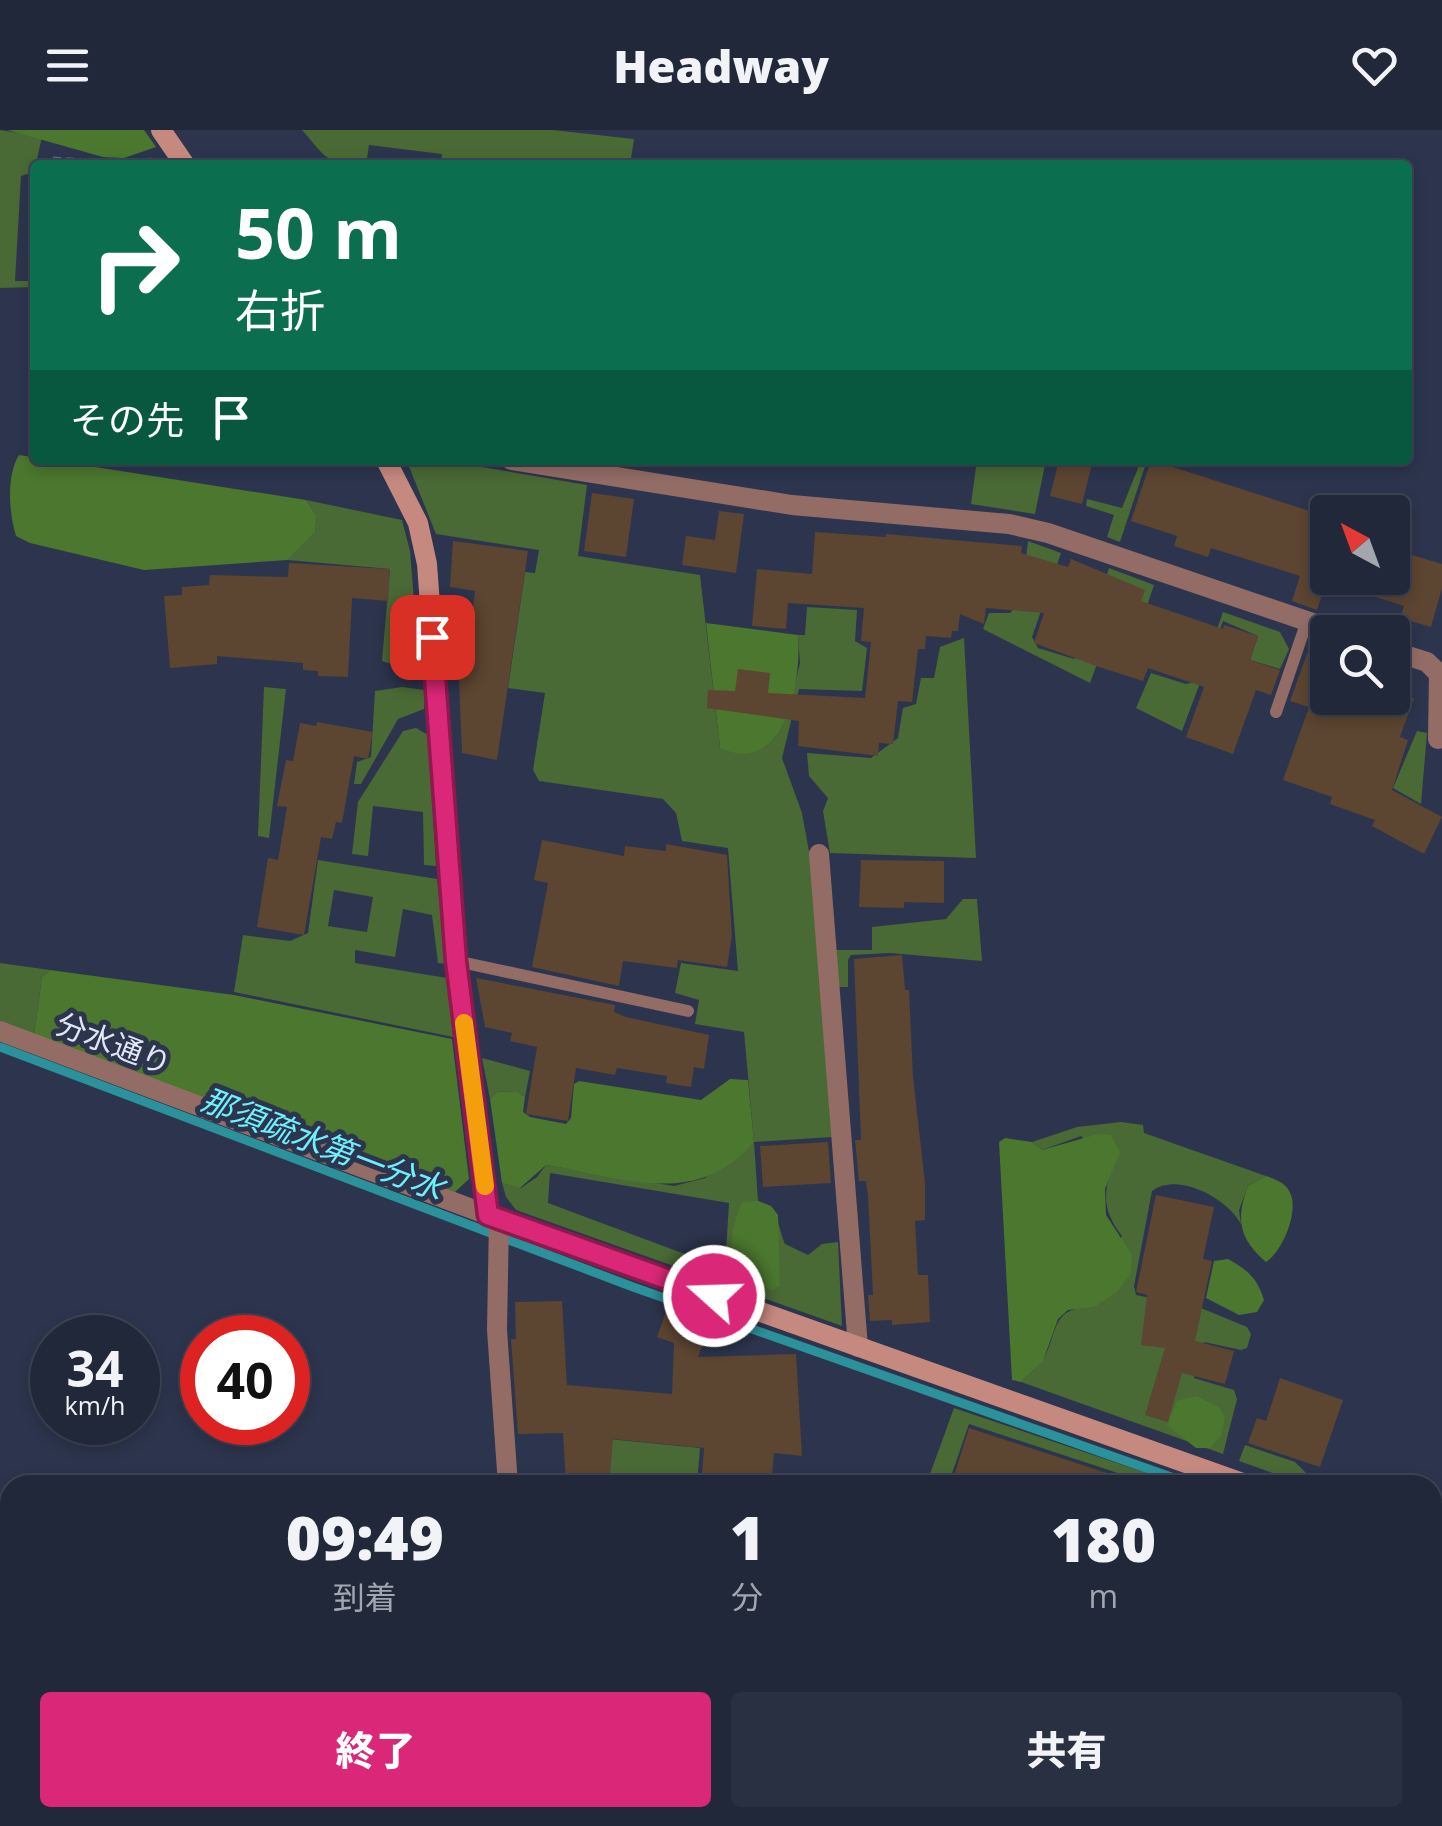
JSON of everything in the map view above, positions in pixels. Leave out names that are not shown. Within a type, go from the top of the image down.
[{"type":"street","points":[[161,130],[181,160]]},
{"type":"street","points":[[389,465],[418,523],[427,564],[456,961],[494,1217],[507,1475]]},
{"type":"street","points":[[542,465],[792,505],[1009,524],[1048,533],[1310,623]]},
{"type":"street","points":[[1410,656],[1427,662],[1439,674],[1438,739]]},
{"type":"street","points":[[819,854],[858,1347]]},
{"type":"street","name":"分水通り","points":[[0,1031],[494,1217]]},
{"type":"street","points":[[494,1217],[1220,1475]]},
{"type":"lane","points":[[1276,712],[1307,622]]},
{"type":"lane","points":[[456,961],[688,1011]]},
{"type":"path","points":[[52,159],[68,160]]},
{"type":"green space","points":[[0,130],[42,137],[37,160],[30,160],[30,173],[21,176],[15,281],[30,281],[30,287],[0,288]]},
{"type":"green space","points":[[7,130],[144,130],[156,147],[124,158],[103,157]]},
{"type":"green space","points":[[302,130],[553,130],[634,139],[631,160],[441,160],[442,154],[369,145],[367,160],[332,160]]},
{"type":"green space","points":[[19,455],[30,457],[30,465],[83,465],[306,500],[317,516],[315,533],[288,560],[144,570],[30,543],[16,536],[10,495]]},
{"type":"green space","points":[[408,465],[470,465],[587,485],[578,556],[700,575],[720,748],[794,688],[800,663],[798,635],[805,635],[807,607],[857,610],[855,641],[867,648],[862,691],[799,689],[782,758],[802,813],[812,868],[832,1137],[754,1142],[744,1032],[695,1024],[699,1000],[675,993],[681,963],[738,971],[728,848],[682,841],[676,813],[663,799],[539,781],[533,770],[545,693],[508,688],[525,572],[535,573],[539,550],[436,534]]},
{"type":"green space","points":[[976,465],[1045,465],[1035,514],[971,504]]},
{"type":"green space","points":[[1137,465],[1145,465],[1120,542],[1107,537],[1114,515],[1086,506],[1087,499],[1122,508]]},
{"type":"green space","points":[[306,500],[402,520],[410,551],[419,662],[395,665],[382,661],[390,569],[288,560],[315,533],[317,516]]},
{"type":"green space","points":[[1028,541],[1061,553],[1032,637],[1038,648],[1074,659],[1084,650],[1109,568],[1154,585],[1144,615],[1115,614],[1090,683],[983,629],[989,613],[1010,613],[1021,601]]},
{"type":"green space","points":[[1223,612],[1280,632],[1289,649],[1280,669],[1250,660],[1258,636],[1223,621],[1182,731],[1136,708],[1151,673],[1186,684],[1194,682]]},
{"type":"green space","points":[[706,623],[798,635],[797,676],[785,720],[774,738],[760,749],[742,754],[720,748]]},
{"type":"green space","points":[[964,638],[976,858],[830,853],[823,811],[828,798],[809,776],[807,753],[871,758],[898,738],[903,708],[916,704],[921,678],[934,678],[940,647]]},
{"type":"green space","points":[[264,687],[286,689],[269,838],[258,836]]},
{"type":"green space","points":[[402,687],[425,690],[424,709],[398,719],[361,784],[354,784],[357,762],[371,757],[375,691]]},
{"type":"green space","points":[[416,728],[428,735],[436,866],[424,865],[423,812],[373,806],[368,856],[352,854],[358,802],[403,731]]},
{"type":"green space","points":[[1417,731],[1427,733],[1421,804],[1393,788]]},
{"type":"green space","points":[[318,860],[437,879],[446,964],[438,963],[432,915],[403,909],[395,957],[355,950],[355,963],[447,978],[453,1037],[234,992],[243,935],[290,941],[308,933]],"holes":[[[334,890],[373,897],[367,932],[328,926]]]},
{"type":"green space","points":[[963,899],[977,899],[982,961],[890,953],[851,955],[848,987],[838,987],[834,950],[872,950],[872,927],[946,919]]},
{"type":"green space","points":[[0,963],[50,970],[42,977],[34,1035],[0,1021]]},
{"type":"green space","points":[[50,970],[234,995],[452,1039],[469,1179],[455,1192],[34,1035],[42,977]]},
{"type":"green space","points":[[482,1058],[530,1071],[525,1097],[517,1091],[497,1092],[490,1099]]},
{"type":"green space","points":[[730,1079],[748,1080],[754,1142],[732,1163],[708,1176],[657,1184],[546,1165],[520,1188],[502,1183],[490,1099],[497,1092],[517,1091],[525,1097],[523,1112],[530,1117],[566,1124],[571,1118],[574,1084],[579,1081],[701,1100]]},
{"type":"green space","points":[[1121,1122],[1143,1125],[1144,1133],[1266,1176],[1248,1186],[1239,1210],[1241,1224],[1214,1197],[1188,1186],[1175,1184],[1152,1191],[1134,1286],[1136,1295],[1201,1308],[1247,1327],[1251,1334],[1247,1348],[1241,1350],[1204,1342],[1194,1378],[1234,1390],[1237,1399],[1223,1454],[1021,1382],[1044,1358],[1059,1320],[1080,1308],[1122,1236],[1107,1205],[1111,1171],[1081,1136],[1042,1150],[1032,1142],[1077,1127]]},
{"type":"green space","points":[[1098,1134],[1111,1135],[1120,1152],[1105,1189],[1106,1215],[1132,1255],[1131,1274],[1117,1292],[1094,1307],[1068,1310],[1058,1319],[1043,1361],[1021,1382],[1012,1380],[999,1142],[1005,1138],[1032,1142],[1042,1150]]},
{"type":"green space","points":[[754,1142],[758,1201],[774,1213],[785,1244],[808,1255],[822,1244],[838,1242],[842,1326],[516,1210],[502,1183],[521,1188],[546,1165],[674,1186],[705,1178]],"holes":[[[550,1173],[729,1203],[725,1269],[548,1203]]]},
{"type":"green space","points":[[1266,1176],[1284,1185],[1293,1203],[1287,1232],[1266,1262],[1245,1236],[1241,1218],[1248,1186]]},
{"type":"green space","points":[[758,1201],[771,1206],[778,1215],[780,1286],[773,1290],[743,1285],[732,1255],[735,1222],[742,1202]]},
{"type":"green space","points":[[1228,1259],[1255,1280],[1264,1300],[1257,1312],[1239,1315],[1206,1298],[1214,1261]]},
{"type":"green space","points":[[1196,1396],[1219,1407],[1225,1417],[1221,1436],[1210,1448],[1196,1448],[1167,1425],[1177,1401]]},
{"type":"green space","points":[[954,1408],[1152,1475],[1124,1475],[969,1424],[951,1475],[930,1475]]},
{"type":"green space","points":[[609,1439],[700,1448],[698,1475],[609,1475]]},
{"type":"green space","points":[[1245,1445],[1295,1462],[1306,1475],[1278,1475],[1239,1461]]},
{"type":"building","points":[[1058,465],[1092,465],[1082,504],[1050,496]]},
{"type":"building","points":[[1149,465],[1167,465],[1310,511],[1310,595],[1322,595],[1317,610],[1292,601],[1300,576],[1211,548],[1208,557],[1174,546],[1177,536],[1131,521]]},
{"type":"building","points":[[592,493],[634,499],[626,557],[584,551]]},
{"type":"building","points":[[719,511],[744,514],[736,573],[682,565],[686,536],[715,540]]},
{"type":"building","points":[[815,532],[1022,546],[1021,553],[1068,567],[1071,559],[1145,590],[1141,601],[1223,629],[1224,625],[1258,636],[1250,660],[1280,670],[1271,695],[1256,690],[1233,754],[1186,737],[1204,687],[1148,668],[1143,681],[1099,667],[1034,643],[1044,613],[986,608],[984,624],[960,614],[958,631],[952,631],[951,638],[926,636],[925,649],[918,649],[912,702],[898,701],[893,744],[879,743],[878,756],[798,746],[799,721],[707,708],[708,690],[735,691],[738,669],[770,673],[768,693],[865,698],[871,642],[861,641],[864,608],[788,603],[786,629],[752,626],[757,569],[812,574]]},
{"type":"building","points":[[453,541],[528,551],[497,760],[462,753],[458,657],[466,659],[475,591],[450,587]]},
{"type":"building","points":[[1410,554],[1442,564],[1442,588],[1431,627],[1410,621],[1410,615],[1401,615],[1404,606],[1370,595],[1410,595]]},
{"type":"building","points":[[289,563],[390,569],[388,601],[352,598],[348,677],[318,676],[318,671],[303,670],[303,663],[217,656],[217,664],[170,668],[164,596],[182,595],[182,587],[209,585],[210,575],[288,577]]},
{"type":"building","points":[[1310,646],[1310,715],[1408,715],[1400,737],[1408,740],[1392,790],[1442,817],[1424,854],[1372,826],[1375,820],[1330,804],[1332,797],[1283,780],[1309,707],[1290,701]]},
{"type":"building","points":[[317,722],[373,732],[368,759],[354,756],[342,823],[336,822],[332,839],[321,837],[304,935],[257,927],[268,858],[278,860],[287,807],[277,806],[286,760],[293,761],[300,723],[316,726]]},
{"type":"building","points":[[542,840],[624,856],[625,846],[666,851],[666,844],[727,855],[732,936],[727,967],[678,960],[677,968],[623,961],[619,986],[532,967],[548,883],[534,880]]},
{"type":"building","points":[[861,860],[944,861],[944,903],[904,902],[904,908],[859,907]]},
{"type":"building","points":[[902,955],[905,990],[909,990],[913,1077],[925,1183],[925,1220],[915,1221],[918,1275],[928,1275],[930,1322],[892,1325],[892,1320],[870,1321],[868,1295],[873,1295],[868,1195],[866,1181],[859,1181],[855,1140],[861,1140],[854,959]]},
{"type":"building","points":[[476,978],[615,1005],[614,1012],[626,1017],[709,1035],[704,1069],[694,1067],[691,1087],[666,1083],[667,1076],[617,1068],[615,1075],[576,1068],[568,1121],[526,1114],[537,1047],[510,1041],[512,1033],[485,1027]]},
{"type":"building","points":[[828,1142],[831,1183],[763,1187],[760,1146]]},
{"type":"building","points":[[1156,1195],[1214,1207],[1203,1259],[1212,1261],[1195,1341],[1234,1351],[1225,1384],[1182,1373],[1168,1422],[1145,1415],[1165,1348],[1141,1345],[1147,1295],[1136,1292]]},
{"type":"building","points":[[562,1301],[567,1385],[672,1394],[674,1343],[657,1337],[667,1309],[710,1325],[698,1357],[796,1354],[802,1456],[774,1453],[772,1475],[702,1475],[704,1448],[613,1439],[610,1475],[565,1475],[563,1433],[518,1434],[511,1339],[516,1339],[515,1302]]},
{"type":"building","points":[[1280,1378],[1343,1400],[1320,1467],[1248,1443],[1257,1418],[1266,1421]]},
{"type":"building","points":[[969,1428],[1113,1475],[954,1475]]},
{"type":"waterway","name":"那須疏水第一分水","points":[[0,1047],[633,1287],[1166,1475]]},
{"type":"slow traffic","points":[[464,1023],[485,1186]]},
{"type":"route","points":[[432,637],[456,961],[488,1215],[714,1296]]}]
